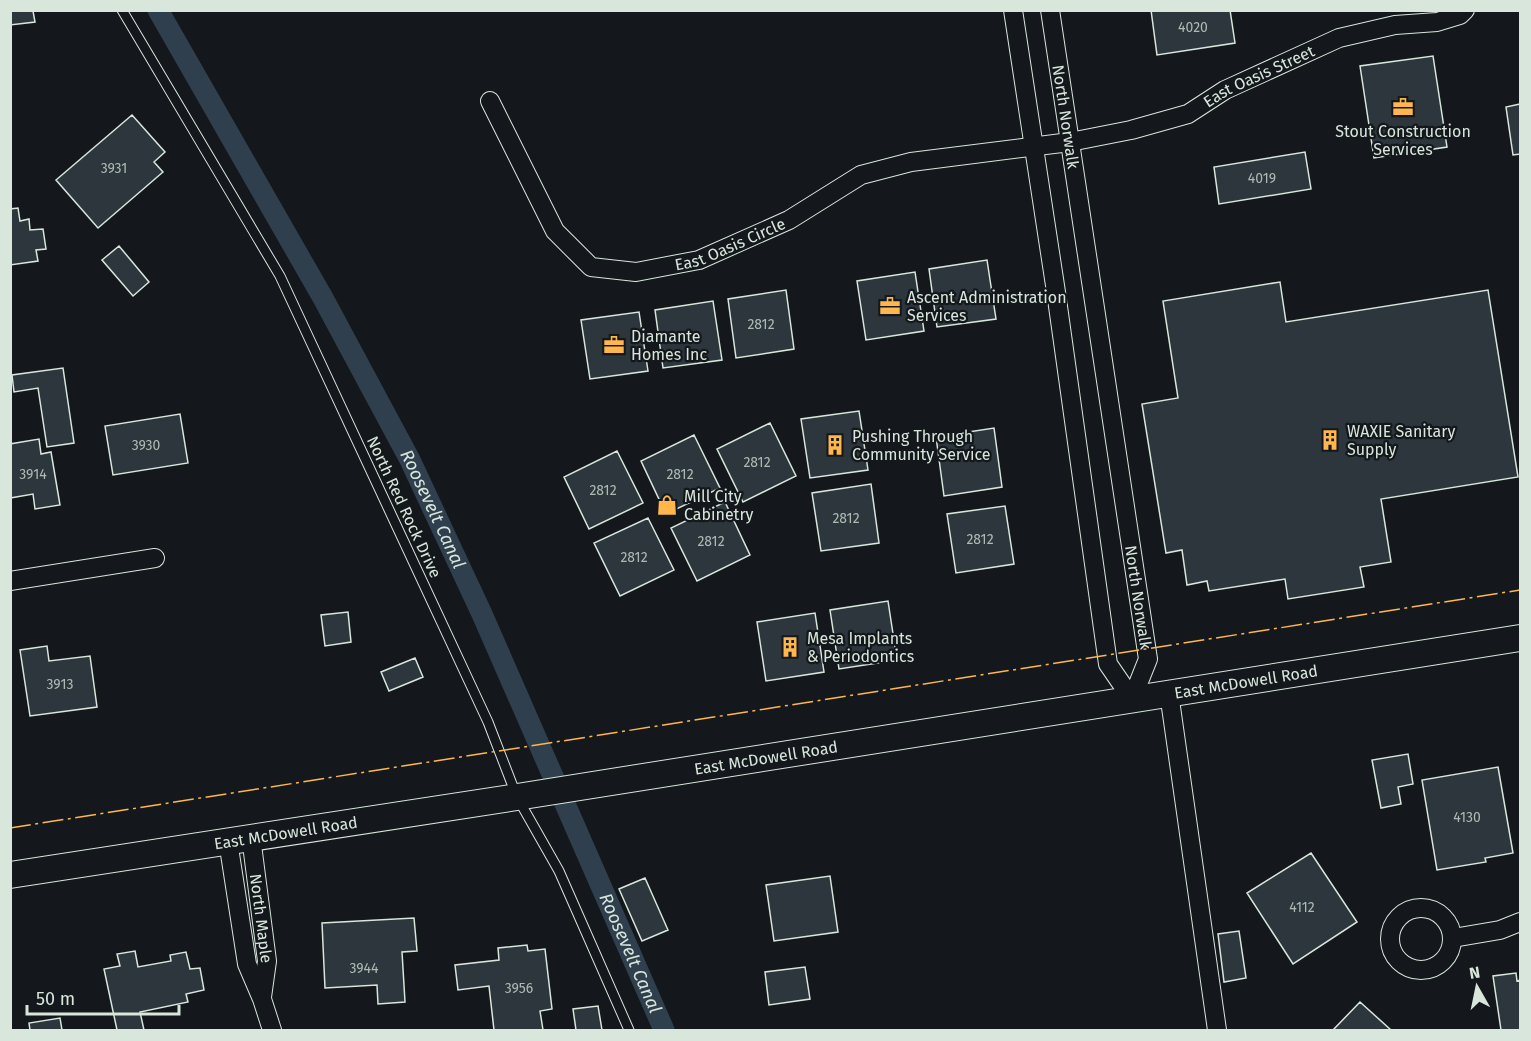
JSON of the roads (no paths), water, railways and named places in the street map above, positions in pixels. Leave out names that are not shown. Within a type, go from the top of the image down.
[{"type":"main road","name":"East McDowell Road","points":[[10,875],[1521,638]]},
{"type":"street","points":[[1013,10],[1056,292],[1108,664],[1132,699]]},
{"type":"street","name":"North Norwalk","points":[[1050,10],[1061,143],[1148,659],[1132,699]]},
{"type":"street","name":"East Oasis Street","points":[[1061,143],[1131,130],[1188,114],[1226,90],[1339,38],[1395,25],[1437,22],[1460,15],[1465,10]]},
{"type":"street","name":"East Oasis Circle","points":[[490,100],[555,231],[591,267],[636,272],[699,260],[789,220],[861,174],[911,162],[1061,143]]},
{"type":"street","points":[[10,581],[155,558]]},
{"type":"street","points":[[1169,693],[1217,1030]]},
{"type":"street","name":"North Maple","points":[[239,839],[247,964],[272,1030]]},
{"type":"street","points":[[1453,938],[1500,930],[1521,922]]},
{"type":"lane","name":"North Red Rock Drive","points":[[122,10],[280,276],[559,871],[629,1030]]},
{"type":"waterway","name":"Roosevelt Canal","points":[[158,10],[323,298],[410,460],[482,614],[664,1030]]},
{"type":"place","name":"Stout Construction Services","points":[[1403,107]]},
{"type":"place","name":"Ascent Administration Services","points":[[890,306]]},
{"type":"place","name":"Diamante Homes Inc","points":[[614,345]]},
{"type":"place","name":"WAXIE Sanitary Supply","points":[[1330,440]]},
{"type":"place","name":"Pushing Through Community Service","points":[[835,445]]},
{"type":"place","name":"Mill City Cabinetry","points":[[667,505]]},
{"type":"place","name":"Mesa Implants & Periodontics","points":[[790,647]]}]
